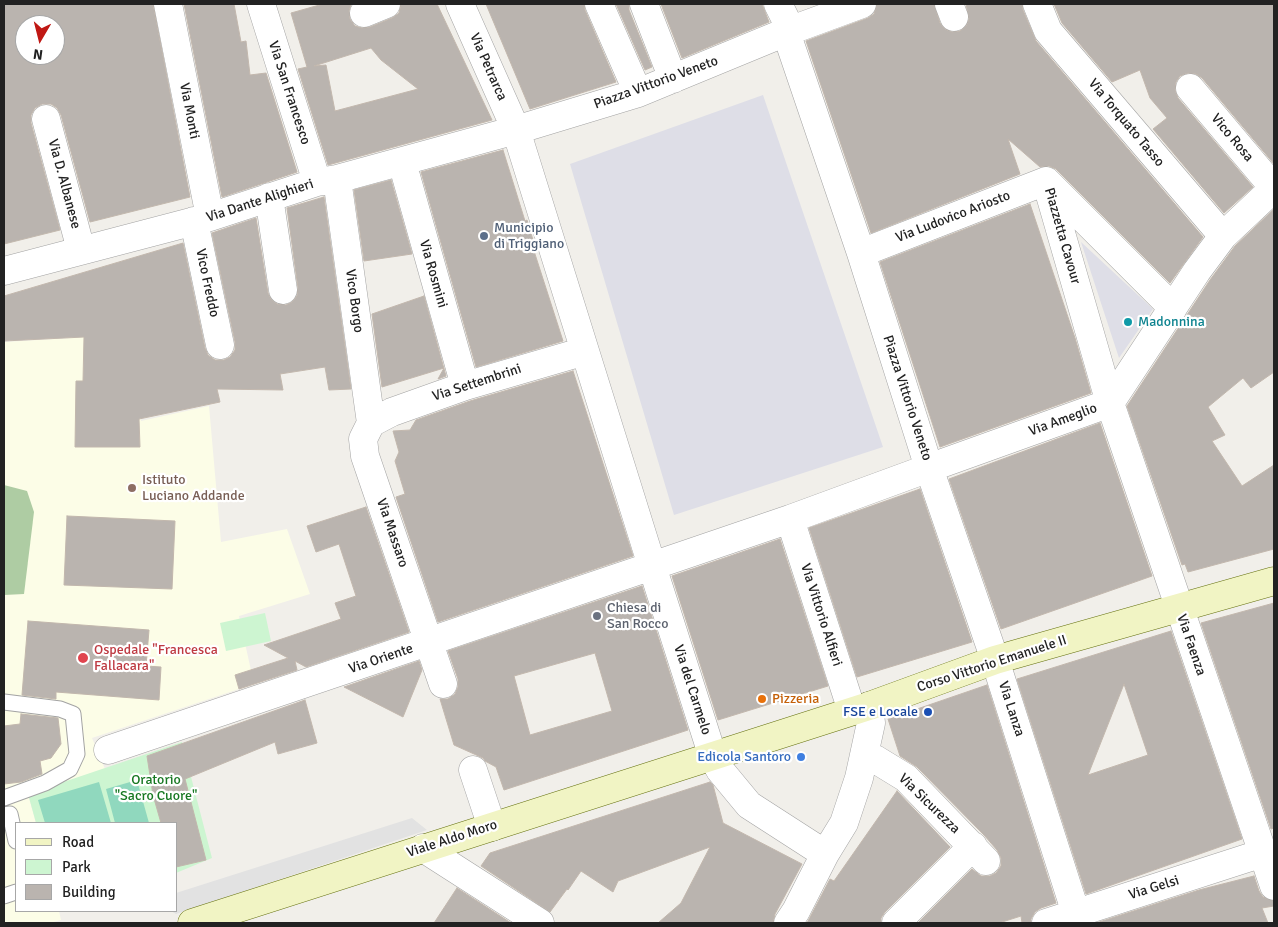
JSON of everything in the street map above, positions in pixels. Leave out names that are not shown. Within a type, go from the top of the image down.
[{"type":"street","name":"Via Monti","points":[[168,4],[202,219]]},
{"type":"street","name":"Via San Francesco","points":[[261,4],[327,181]]},
{"type":"street","name":"Via Petrarca","points":[[460,4],[516,130]]},
{"type":"street","points":[[599,4],[638,93]]},
{"type":"street","points":[[644,4],[673,79]]},
{"type":"street","points":[[778,4],[786,20],[786,32],[862,4]]},
{"type":"street","name":"Via Torquato Tasso","points":[[1038,4],[1048,31],[1223,236]]},
{"type":"street","name":"Piazza Vittorio Veneto","points":[[516,130],[638,93],[786,32],[861,253],[929,468],[790,519],[652,566]]},
{"type":"street","name":"Vico Rosa","points":[[1190,88],[1274,188]]},
{"type":"street","name":"Via D. Albanese","points":[[46,118],[81,250]]},
{"type":"street","name":"Via Dante Alighieri","points":[[4,271],[202,219],[269,197],[516,130]]},
{"type":"street","points":[[516,130],[652,566]]},
{"type":"street","name":"Via Rosmini","points":[[402,162],[465,386]]},
{"type":"street","name":"Vico Borgo","points":[[327,181],[371,423]]},
{"type":"street","name":"Via Ludovico Ariosto","points":[[861,253],[1046,181]]},
{"type":"street","name":"Piazzetta Cavour","points":[[1046,181],[1173,308]]},
{"type":"street","name":"Piazzetta Cavour","points":[[1046,181],[1110,403]]},
{"type":"street","name":"Via Ameglio","points":[[929,468],[1110,403],[1196,271],[1223,236],[1274,188]]},
{"type":"street","points":[[269,197],[283,290]]},
{"type":"street","name":"Vico Freddo","points":[[202,219],[220,345]]},
{"type":"street","name":"Via Settembrini","points":[[371,423],[392,412],[465,386],[585,351]]},
{"type":"street","name":"Via Faenza","points":[[1110,403],[1274,886]]},
{"type":"street","name":"Via Massaro","points":[[371,423],[363,438],[365,456],[443,684]]},
{"type":"street","name":"Via Lanza","points":[[929,468],[995,660],[1077,918]]},
{"type":"street","name":"Via Vittorio Alfieri","points":[[788,923],[825,854],[844,824],[865,756],[871,723],[860,708],[790,519]]},
{"type":"street","name":"Via Oriente","points":[[108,750],[652,566]]},
{"type":"street","name":"Via del Carmelo","points":[[652,566],[713,757],[720,770],[749,805],[825,854]]},
{"type":"street","name":"Corso Vittorio Emanuele II","points":[[713,757],[995,660],[1274,581]]},
{"type":"street","name":"Via Sicurezza","points":[[865,756],[874,759],[906,778],[979,853],[896,923]]},
{"type":"street","name":"Viale Aldo Moro","points":[[192,923],[713,757]]},
{"type":"street","points":[[473,770],[492,827]]},
{"type":"street","points":[[423,848],[507,914],[540,923]]},
{"type":"street","name":"Via Gelsi","points":[[1046,923],[1077,918],[1263,854]]},
{"type":"lane","points":[[4,702],[60,709],[73,714],[77,754],[70,769],[45,783],[4,798]]},
{"type":"lane","points":[[4,815],[10,814],[15,836]]},
{"type":"shaded area","points":[[763,95],[883,447],[674,515],[570,164]]},
{"type":"shaded area","points":[[1081,242],[1153,309],[1119,358]]},
{"type":"shaded area","name":"Istituto Luciano Addande","points":[[131,259],[141,421],[209,406],[221,542],[287,529],[310,594],[239,616],[254,684],[92,738],[105,769],[28,794],[36,822],[15,822],[15,912],[59,912],[61,920],[50,923],[4,923],[4,342],[71,338],[72,276]]},
{"type":"shaded area","points":[[412,818],[427,830],[176,914],[173,912],[178,912],[178,892]]},
{"type":"green space","points":[[4,485],[27,491],[34,512],[24,594],[4,595]]},
{"type":"green space","points":[[265,613],[271,641],[226,651],[220,623]]},
{"type":"green space","name":"Oratorio \"Sacro Cuore\"","points":[[182,742],[212,858],[178,872],[178,822],[36,822],[28,794]]},
{"type":"green space","points":[[137,780],[149,822],[115,822],[106,789]]},
{"type":"green space","points":[[99,782],[111,822],[45,822],[38,800]]},
{"type":"building","points":[[4,4],[153,4],[190,197],[90,222],[61,115],[57,108],[51,104],[42,104],[35,108],[31,115],[31,123],[60,230],[4,244]]},
{"type":"building","points":[[184,4],[234,4],[241,42],[246,41],[250,75],[266,73],[297,172],[222,197]]},
{"type":"building","points":[[323,4],[351,4],[349,11],[350,19],[355,26],[362,28],[370,27],[392,18],[399,13],[401,4],[437,4],[492,120],[328,165],[298,69],[307,67],[291,13]],"holes":[[[371,48],[381,60],[418,89],[335,111],[326,65],[314,66]]]},
{"type":"building","points":[[486,4],[584,4],[616,82],[530,109]]},
{"type":"building","points":[[616,4],[629,4],[629,10],[652,67],[645,70]]},
{"type":"building","points":[[661,4],[762,4],[769,22],[682,58]]},
{"type":"building","points":[[877,4],[934,4],[940,23],[945,29],[952,32],[960,31],[966,26],[969,19],[966,4],[1022,4],[1036,41],[1203,237],[1170,283],[1056,169],[1049,166],[1040,167],[1008,139],[1020,174],[871,233],[806,41],[868,18],[874,14]]},
{"type":"building","points":[[1054,4],[1274,4],[1274,164],[1202,78],[1196,74],[1188,73],[1180,76],[1176,82],[1175,90],[1178,98],[1253,187],[1224,213],[1153,129],[1167,118],[1150,98],[1140,70],[1112,82],[1062,23]]},
{"type":"building","name":"Municipio di Triggiano","points":[[503,150],[525,221],[527,220],[536,250],[534,251],[563,341],[476,367],[421,172]]},
{"type":"building","points":[[391,180],[412,254],[364,261],[354,190]]},
{"type":"building","points":[[324,197],[351,389],[329,390],[325,367],[280,374],[283,390],[217,389],[220,402],[139,419],[140,447],[75,447],[76,381],[83,381],[84,337],[4,341],[4,296],[183,243],[205,348],[208,355],[215,360],[224,360],[230,357],[235,350],[235,342],[212,233],[256,218],[268,293],[277,304],[286,305],[297,296],[298,288],[287,208]]},
{"type":"building","points":[[1030,204],[1075,338],[1091,393],[940,447],[880,262]]},
{"type":"building","points":[[1274,209],[1274,372],[1251,388],[1243,378],[1208,407],[1225,435],[1212,441],[1242,486],[1274,465],[1274,549],[1188,572],[1185,564],[1182,565],[1127,406],[1210,280],[1235,246]]},
{"type":"building","points":[[424,296],[444,368],[382,387],[372,314]]},
{"type":"building","points":[[444,368],[446,376],[438,379]]},
{"type":"building","points":[[573,371],[633,556],[438,622],[396,497],[405,494],[395,461],[399,452],[393,431],[410,430],[416,420],[470,401]]},
{"type":"building","points":[[1100,423],[1152,576],[1001,629],[949,479]]},
{"type":"building","points":[[920,489],[972,642],[857,677],[809,528]]},
{"type":"building","points":[[366,507],[409,632],[306,667],[295,661],[297,670],[239,689],[235,675],[288,658],[264,645],[341,619],[335,603],[356,596],[339,544],[316,552],[307,526]]},
{"type":"building","points":[[67,516],[175,521],[172,589],[64,585]]},
{"type":"building","points":[[780,539],[828,686],[718,720],[672,576]]},
{"type":"building","points":[[642,586],[688,730],[504,790],[496,767],[483,758],[454,745],[440,699],[448,699],[455,694],[458,687],[458,679],[448,651]],"holes":[[[595,653],[612,711],[530,735],[514,676]]]},
{"type":"building","points":[[1274,603],[1274,828],[1271,829],[1201,623]]},
{"type":"building","points":[[28,621],[149,630],[146,666],[161,667],[159,700],[56,692],[56,699],[22,695]]},
{"type":"building","points":[[1171,631],[1242,839],[1086,894],[1017,679]],"holes":[[[1124,684],[1148,755],[1088,775]]]},
{"type":"building","points":[[419,661],[422,670],[403,717],[344,687]]},
{"type":"building","points":[[987,685],[1056,903],[1035,912],[1031,923],[1022,923],[1021,916],[999,923],[918,923],[972,869],[981,876],[990,876],[996,873],[1001,866],[1001,858],[997,850],[984,835],[917,767],[900,756],[888,719]]},
{"type":"building","points":[[305,700],[317,743],[278,754],[275,742],[185,779],[206,860],[178,867],[178,822],[161,822],[153,795],[147,756]]},
{"type":"building","points":[[21,714],[58,718],[61,744],[51,758],[40,761],[42,774],[21,782],[4,784],[4,726],[20,724]]},
{"type":"building","points":[[710,782],[713,785],[723,823],[802,864],[775,914],[773,923],[658,923],[681,903],[710,847],[618,881],[613,892],[581,871],[550,912],[481,866],[490,853]]},
{"type":"building","points":[[897,791],[950,847],[885,912],[881,918],[881,923],[807,923],[830,879],[834,881]]},
{"type":"building","points":[[1254,876],[1263,897],[1274,901],[1274,906],[1262,908],[1268,923],[1096,923],[1199,890]]},
{"type":"building","points":[[457,888],[511,923],[434,923]]},
{"type":"place","name":"Municipio di Triggiano","points":[[484,236]]},
{"type":"place","name":"Madonnina","points":[[1128,322]]},
{"type":"place","name":"Istituto Luciano Addande","points":[[132,488]]},
{"type":"place","name":"Chiesa di San Rocco","points":[[597,616]]},
{"type":"place","name":"Ospedale \"Francesca Fallacara\"","points":[[83,658]]},
{"type":"place","name":"Pizzeria","points":[[762,699]]},
{"type":"place","name":"FSE e Locale","points":[[928,712]]},
{"type":"place","name":"Edicola Santoro","points":[[801,757]]}]
